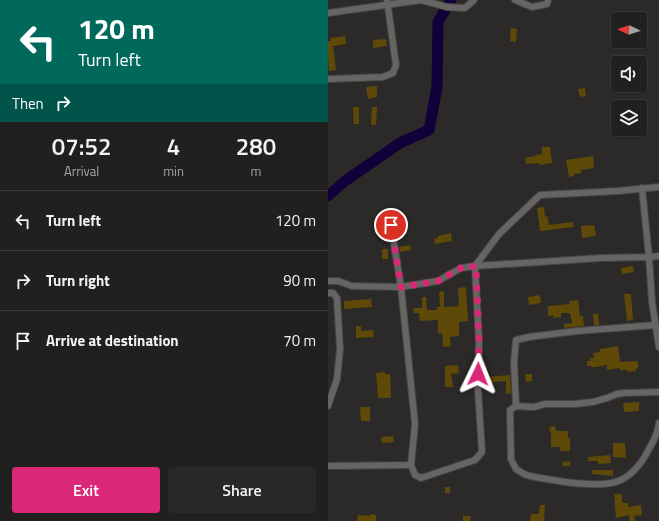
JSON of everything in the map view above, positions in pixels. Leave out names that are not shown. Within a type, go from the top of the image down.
[{"type":"street","points":[[328,13],[388,2],[421,0],[447,7],[465,8],[474,0]]},
{"type":"street","points":[[515,0],[532,7],[546,4],[548,0]]},
{"type":"street","points":[[328,79],[383,77],[393,73],[396,65],[388,2]]},
{"type":"street","points":[[391,225],[401,287],[414,424],[411,465],[415,475],[421,478],[475,460],[482,452],[478,390],[479,342],[476,266],[499,234],[540,195],[659,186]]},
{"type":"street","points":[[642,188],[652,302],[659,347]]},
{"type":"street","points":[[328,281],[338,281],[352,286],[401,287],[438,281],[461,268],[476,266],[659,256]]},
{"type":"street","points":[[328,293],[333,293],[337,298],[340,349],[337,379],[328,406]]},
{"type":"street","points":[[516,406],[514,362],[516,340],[577,331],[656,325]]},
{"type":"street","points":[[659,392],[624,393],[593,402],[576,404],[554,404],[534,407],[516,406],[510,410],[511,459],[516,469],[530,476],[583,484],[610,483],[621,480],[630,474],[645,457],[658,431],[659,423]]},
{"type":"street","points":[[328,466],[411,465]]},
{"type":"building","points":[[511,28],[517,29],[516,42],[510,41]]},
{"type":"building","points":[[345,36],[346,44],[333,46],[336,70],[329,71],[328,41],[331,41],[330,38]]},
{"type":"building","points":[[386,39],[387,46],[373,48],[373,40]]},
{"type":"building","points":[[377,86],[377,97],[368,99],[366,87]]},
{"type":"building","points":[[585,88],[586,96],[580,97],[578,89]]},
{"type":"building","points":[[353,107],[359,107],[359,124],[354,124]]},
{"type":"building","points":[[372,107],[377,107],[376,125],[371,125]]},
{"type":"building","points":[[542,147],[550,147],[552,163],[540,165],[539,163],[526,164],[525,158],[542,154]]},
{"type":"building","points":[[593,156],[594,168],[581,170],[581,173],[574,174],[574,176],[569,177],[566,160]]},
{"type":"building","points":[[544,207],[545,217],[547,216],[549,225],[573,222],[574,227],[540,231],[537,208]]},
{"type":"building","points":[[594,225],[596,236],[582,238],[581,226]]},
{"type":"building","points":[[451,233],[452,241],[435,244],[434,239],[438,238],[438,236]]},
{"type":"building","points":[[410,245],[411,250],[400,252],[399,247]]},
{"type":"building","points":[[382,249],[388,249],[388,259],[382,259]]},
{"type":"building","points":[[633,266],[634,272],[622,274],[621,268]]},
{"type":"building","points":[[466,287],[468,321],[459,322],[459,336],[450,337],[451,346],[443,347],[442,333],[438,333],[438,320],[420,321],[419,313],[414,313],[413,308],[422,308],[422,297],[426,297],[427,310],[437,310],[437,307],[440,307],[439,292],[444,291],[444,307],[459,306],[458,288]]},
{"type":"building","points":[[624,294],[631,294],[633,320],[627,321]]},
{"type":"building","points":[[540,295],[541,303],[529,305],[528,297]]},
{"type":"building","points":[[371,299],[372,307],[344,309],[344,301]]},
{"type":"building","points":[[578,300],[580,316],[583,316],[584,326],[564,328],[564,324],[572,323],[570,313],[561,313],[561,317],[553,318],[553,315],[548,316],[548,306],[570,304],[569,301]]},
{"type":"building","points":[[593,314],[598,314],[599,325],[594,325]]},
{"type":"building","points":[[356,326],[361,326],[361,331],[373,330],[374,337],[356,338]]},
{"type":"building","points":[[618,346],[620,362],[638,361],[638,368],[636,371],[628,372],[627,370],[620,370],[620,368],[607,370],[607,365],[596,367],[587,366],[587,361],[590,361],[590,358],[594,358],[593,353],[600,352],[600,349]]},
{"type":"building","points":[[458,365],[459,373],[451,374],[453,387],[445,387],[445,366]]},
{"type":"building","points":[[385,372],[385,374],[390,374],[391,398],[378,398],[376,373]]},
{"type":"building","points":[[525,374],[532,374],[532,381],[526,382]]},
{"type":"building","points":[[510,375],[511,393],[506,394],[506,381],[485,383],[485,377]]},
{"type":"building","points":[[639,402],[639,411],[624,412],[623,403]]},
{"type":"building","points":[[360,407],[370,407],[370,421],[361,421]]},
{"type":"building","points":[[555,426],[556,431],[568,431],[568,438],[570,438],[570,451],[560,451],[560,447],[551,447],[551,432],[549,427]]},
{"type":"building","points":[[393,436],[394,442],[382,443],[381,437]]},
{"type":"building","points":[[613,443],[625,443],[626,458],[613,457]]},
{"type":"building","points":[[610,455],[611,463],[598,464],[598,461],[588,461],[588,457]]},
{"type":"building","points":[[570,461],[570,466],[563,466],[562,462]]},
{"type":"building","points":[[592,470],[613,470],[613,476],[592,474]]},
{"type":"building","points":[[445,487],[450,487],[450,493],[445,493]]},
{"type":"building","points":[[614,494],[622,494],[622,502],[628,503],[628,507],[641,505],[642,515],[634,516],[635,521],[630,521],[629,515],[616,518]]},
{"type":"building","points":[[540,505],[545,505],[544,521],[530,521],[531,514],[539,514]]},
{"type":"building","points":[[370,514],[376,515],[376,521],[357,521],[358,515],[370,516]]},
{"type":"building","points":[[463,516],[471,516],[470,521],[463,521]]},
{"type":"waterway","points":[[328,196],[345,181],[400,143],[429,130],[437,87],[438,22],[451,0]]},
{"type":"route","points":[[391,225],[401,287],[438,281],[461,268],[476,266],[479,342],[478,374]]}]
